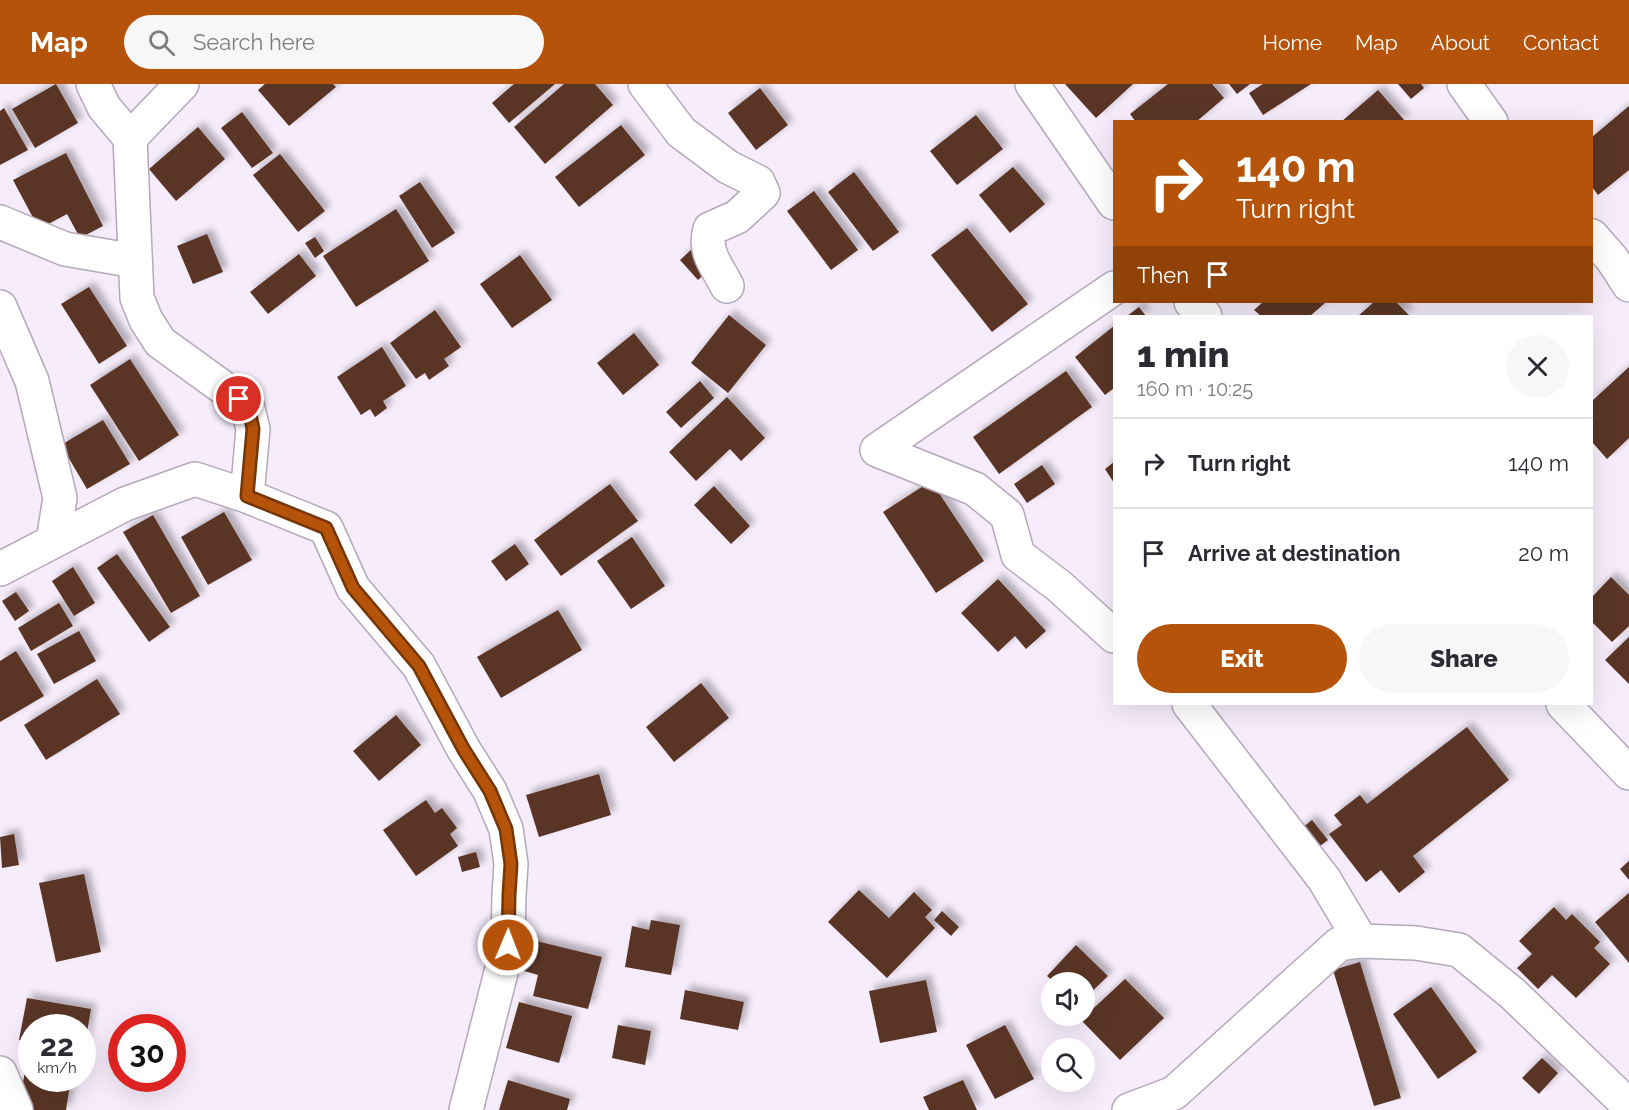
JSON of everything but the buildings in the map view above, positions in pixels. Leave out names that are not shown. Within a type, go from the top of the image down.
[{"type":"street","points":[[93,84],[104,107],[130,138],[137,298],[146,320],[160,342],[248,405],[253,429],[247,496]]},
{"type":"street","points":[[130,138],[182,84]]},
{"type":"street","points":[[645,84],[681,132],[728,167],[758,182],[763,193],[737,217],[710,229],[707,249],[727,286]]},
{"type":"street","points":[[1032,84],[1113,202]]},
{"type":"street","points":[[1464,84],[1490,120]]},
{"type":"street","points":[[0,222],[65,249],[135,261]]},
{"type":"street","points":[[1593,237],[1612,259],[1629,285]]},
{"type":"street","points":[[1113,289],[876,450],[975,489],[1007,515],[1018,555],[1059,586],[1113,635]]},
{"type":"street","points":[[1192,303],[1204,315]]},
{"type":"street","points":[[0,307],[32,381],[60,498],[53,541]]},
{"type":"street","points":[[0,569],[125,504],[195,479],[247,496],[326,528],[353,588],[419,666],[464,750],[490,791],[506,829],[511,864],[508,945],[466,1110]]},
{"type":"street","points":[[1190,705],[1324,879],[1361,941]]},
{"type":"street","points":[[1564,705],[1629,773]]},
{"type":"street","points":[[1129,1110],[1174,1094],[1339,944],[1361,941],[1416,943],[1459,950],[1513,994],[1629,1106]]},
{"type":"street","points":[[0,1073],[16,1110]]},
{"type":"route","points":[[239,399],[248,405],[253,429],[247,496],[326,528],[353,588],[419,666],[464,750],[490,791],[506,829],[511,864],[508,945]]}]
